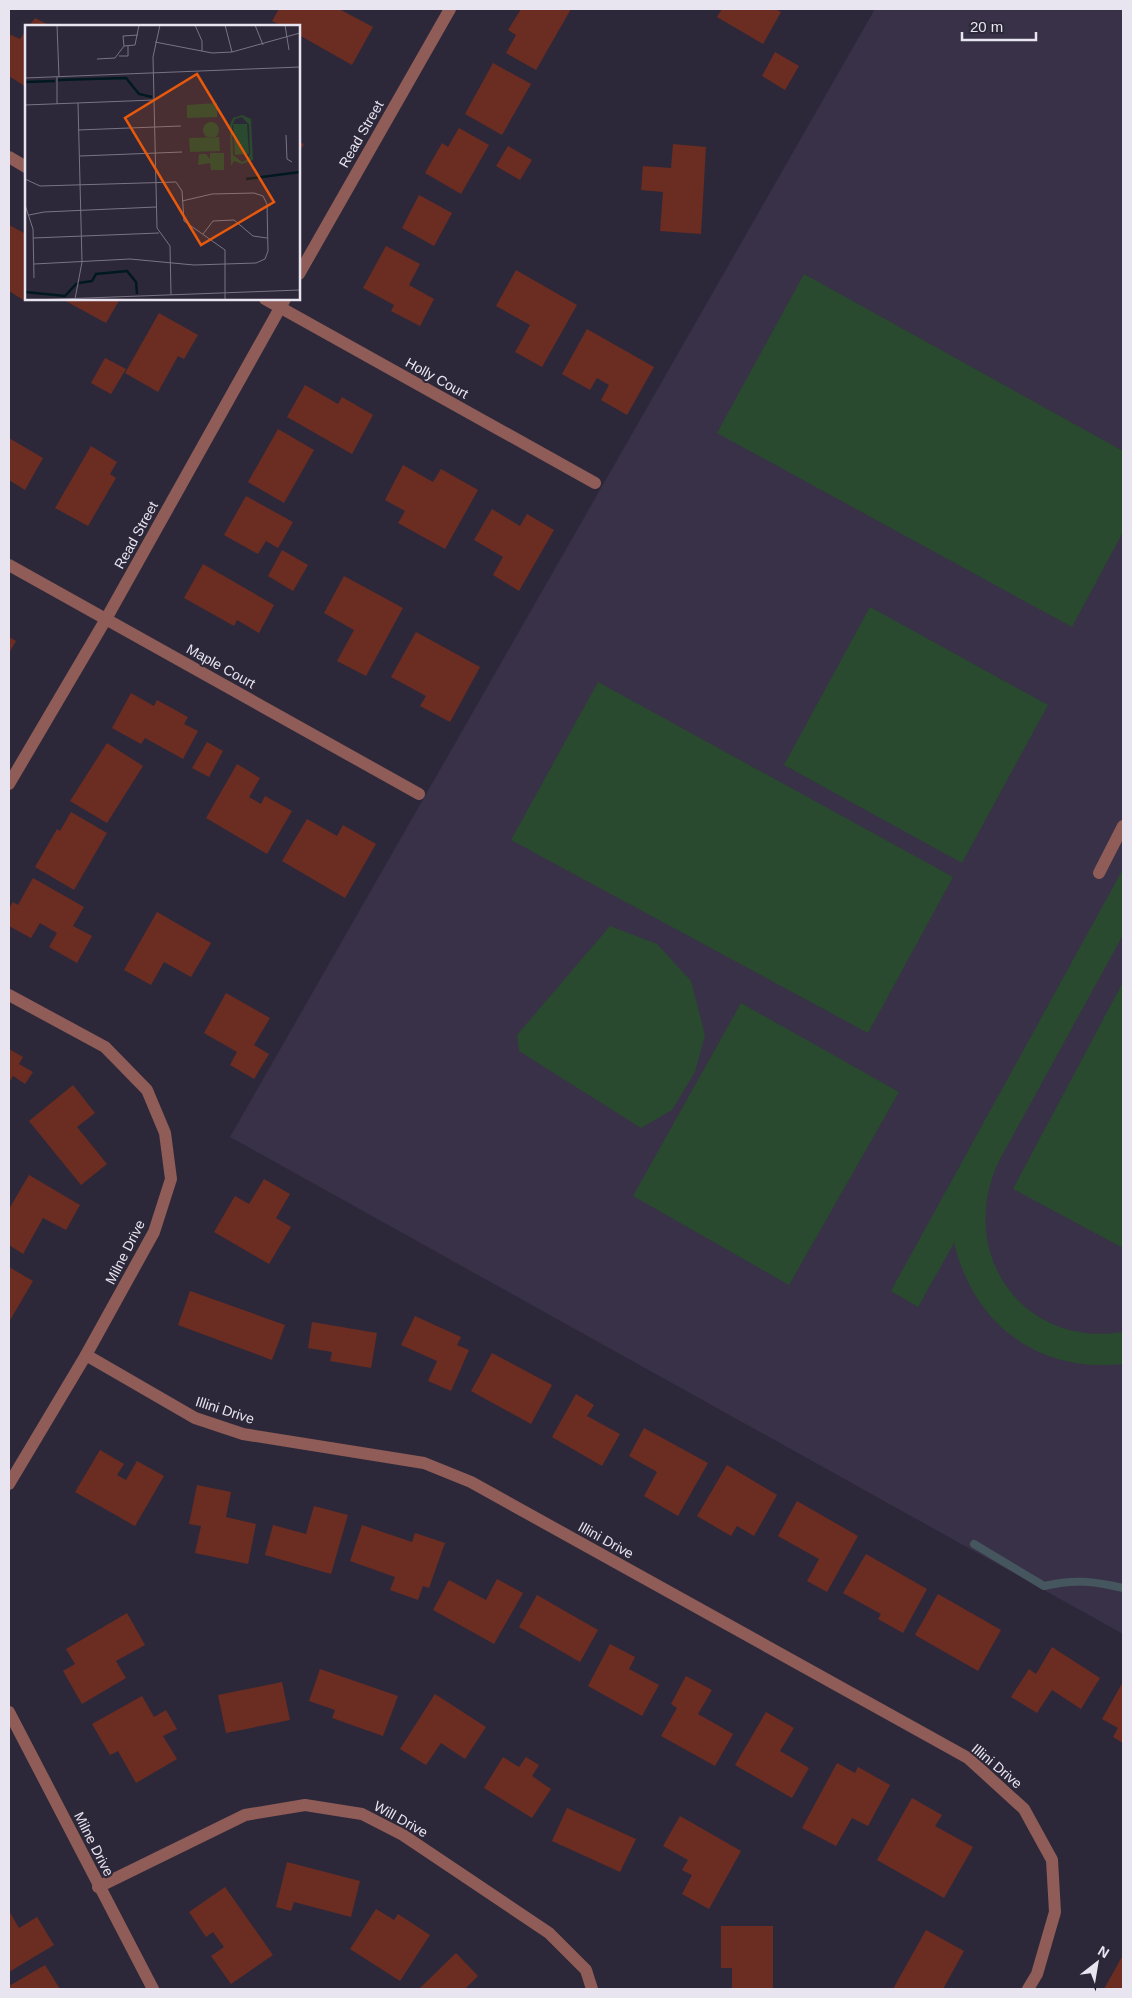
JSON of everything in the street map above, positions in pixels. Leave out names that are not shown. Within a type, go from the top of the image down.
[{"type":"street","name":"Read Street","points":[[300,272],[450,9]]},
{"type":"street","points":[[9,157],[25,166]]},
{"type":"street","name":"Holly Court","points":[[269,300],[282,303],[595,483]]},
{"type":"street","name":"Read Street","points":[[9,784],[106,619],[282,303]]},
{"type":"street","name":"Maple Court","points":[[9,565],[419,794]]},
{"type":"street","points":[[1099,873],[1123,826]]},
{"type":"street","name":"Milne Drive","points":[[9,995],[105,1047],[147,1090],[165,1133],[171,1179],[154,1232],[86,1355],[9,1484]]},
{"type":"street","name":"Illini Drive","points":[[86,1355],[195,1418],[243,1434],[424,1464],[471,1482],[968,1758],[1024,1809],[1052,1860],[1055,1912],[1037,1974],[1028,1989]]},
{"type":"street","name":"Milne Drive","points":[[9,1712],[153,1989]]},
{"type":"street","name":"Will Drive","points":[[98,1886],[245,1815],[305,1806],[362,1814],[403,1836],[549,1933],[586,1970],[592,1989]]},
{"type":"shaded area","points":[[875,9],[1123,9],[1123,1634],[230,1137]]},
{"type":"green space","points":[[804,274],[1123,451],[1123,532],[1072,627],[717,433]]},
{"type":"green space","points":[[870,607],[1048,705],[962,863],[784,765]]},
{"type":"green space","points":[[598,682],[953,877],[868,1033],[511,840]]},
{"type":"green space","points":[[1123,869],[1123,935],[999,1161],[988,1195],[986,1228],[992,1259],[1007,1287],[1028,1309],[1055,1325],[1087,1333],[1123,1332],[1123,1364],[1092,1365],[1064,1360],[1037,1351],[1014,1338],[994,1320],[977,1298],[964,1272],[954,1243],[918,1307],[891,1291]]},
{"type":"green space","points":[[610,926],[657,944],[691,981],[705,1035],[695,1072],[672,1110],[641,1128],[519,1051],[517,1035]]},
{"type":"green space","points":[[1123,982],[1123,1248],[1013,1189]]},
{"type":"green space","points":[[741,1003],[899,1092],[789,1285],[633,1196]]},
{"type":"building","points":[[279,9],[339,9],[373,27],[352,65],[300,36],[300,25],[280,25],[272,21]]},
{"type":"building","points":[[521,9],[571,9],[536,70],[506,53],[516,35],[508,30]]},
{"type":"building","points":[[722,9],[775,9],[781,12],[763,44],[717,17]]},
{"type":"building","points":[[35,18],[49,25],[30,25]]},
{"type":"building","points":[[25,32],[25,86],[9,76],[9,34],[20,39]]},
{"type":"building","points":[[775,52],[799,66],[785,90],[762,76]]},
{"type":"building","points":[[493,63],[531,84],[502,135],[465,114]]},
{"type":"building","points":[[459,128],[489,145],[461,194],[425,173],[442,143],[448,147]]},
{"type":"building","points":[[300,142],[304,144],[300,151]]},
{"type":"building","points":[[673,144],[706,147],[701,234],[660,231],[663,192],[641,190],[643,166],[671,168]]},
{"type":"building","points":[[508,146],[532,160],[520,180],[496,166]]},
{"type":"building","points":[[419,195],[452,213],[434,246],[402,228]]},
{"type":"building","points":[[9,225],[25,233],[25,301],[9,291]]},
{"type":"building","points":[[386,246],[420,264],[409,285],[434,299],[420,326],[391,311],[394,305],[363,288]]},
{"type":"building","points":[[516,270],[577,305],[542,367],[515,352],[530,325],[496,306]]},
{"type":"building","points":[[64,300],[119,300],[106,323]]},
{"type":"building","points":[[159,313],[198,335],[184,359],[178,356],[158,392],[125,373]]},
{"type":"building","points":[[587,329],[654,367],[627,415],[601,400],[609,385],[597,378],[590,390],[562,374]]},
{"type":"building","points":[[105,358],[126,369],[111,394],[91,383]]},
{"type":"building","points":[[305,385],[338,404],[342,397],[373,415],[352,454],[287,417]]},
{"type":"building","points":[[278,429],[314,450],[284,503],[248,482]]},
{"type":"building","points":[[9,438],[43,458],[25,490],[9,480]]},
{"type":"building","points":[[91,446],[117,462],[110,474],[116,478],[88,526],[55,508]]},
{"type":"building","points":[[403,465],[433,482],[441,469],[478,490],[445,549],[398,523],[405,511],[385,500]]},
{"type":"building","points":[[246,496],[293,522],[278,548],[266,541],[258,554],[224,535]]},
{"type":"building","points":[[492,509],[520,526],[527,514],[554,530],[519,591],[493,575],[503,557],[474,540]]},
{"type":"building","points":[[282,550],[308,565],[293,591],[268,576]]},
{"type":"building","points":[[203,564],[274,605],[259,633],[237,620],[234,626],[184,598]]},
{"type":"building","points":[[344,576],[403,608],[366,676],[337,661],[354,630],[324,613]]},
{"type":"building","points":[[416,632],[480,667],[450,722],[420,706],[426,696],[391,677]]},
{"type":"building","points":[[9,637],[16,641],[9,653]]},
{"type":"building","points":[[131,693],[154,706],[157,700],[188,717],[184,724],[198,731],[183,759],[145,738],[141,744],[112,728]]},
{"type":"building","points":[[207,742],[223,751],[209,777],[192,768]]},
{"type":"building","points":[[107,743],[143,766],[107,823],[70,801]]},
{"type":"building","points":[[237,764],[260,778],[249,797],[261,804],[265,796],[292,811],[267,854],[206,818]]},
{"type":"building","points":[[71,812],[107,833],[74,890],[35,867],[57,829],[60,831]]},
{"type":"building","points":[[307,819],[337,836],[343,825],[376,844],[345,898],[282,861]]},
{"type":"building","points":[[33,878],[84,907],[73,926],[92,936],[77,963],[49,947],[57,933],[40,923],[31,938],[9,926],[9,909],[13,902],[18,905]]},
{"type":"building","points":[[157,912],[211,943],[191,977],[164,962],[151,985],[124,970]]},
{"type":"building","points":[[226,993],[270,1018],[254,1045],[269,1054],[254,1079],[230,1065],[237,1052],[204,1033]]},
{"type":"building","points":[[9,1049],[23,1057],[19,1064],[33,1072],[25,1084],[13,1076],[9,1083]]},
{"type":"building","points":[[73,1085],[95,1113],[77,1127],[107,1164],[81,1185],[29,1121]]},
{"type":"building","points":[[29,1175],[80,1205],[66,1230],[43,1218],[23,1254],[9,1245],[9,1209]]},
{"type":"building","points":[[264,1179],[290,1194],[276,1218],[291,1227],[269,1264],[214,1232],[235,1196],[249,1204]]},
{"type":"building","points":[[9,1267],[33,1281],[9,1322]]},
{"type":"building","points":[[190,1291],[285,1325],[272,1360],[178,1325]]},
{"type":"building","points":[[415,1316],[461,1337],[457,1345],[469,1350],[451,1391],[428,1381],[437,1361],[401,1345]]},
{"type":"building","points":[[312,1322],[377,1333],[371,1368],[330,1361],[332,1352],[308,1348]]},
{"type":"building","points":[[492,1353],[552,1385],[531,1424],[471,1391]]},
{"type":"building","points":[[576,1394],[594,1405],[587,1416],[620,1434],[602,1466],[552,1437]]},
{"type":"building","points":[[644,1428],[708,1463],[678,1516],[644,1496],[657,1472],[629,1456]]},
{"type":"building","points":[[100,1450],[124,1464],[117,1475],[126,1480],[137,1461],[164,1476],[135,1526],[75,1492]]},
{"type":"building","points":[[727,1465],[777,1495],[754,1536],[737,1526],[731,1536],[697,1516]]},
{"type":"building","points":[[197,1485],[231,1492],[226,1517],[256,1524],[248,1564],[195,1553],[201,1526],[189,1524]]},
{"type":"building","points":[[797,1501],[858,1536],[827,1592],[807,1581],[819,1559],[778,1536]]},
{"type":"building","points":[[314,1506],[348,1515],[331,1574],[265,1555],[273,1525],[306,1534]]},
{"type":"building","points":[[362,1525],[412,1542],[415,1533],[445,1543],[429,1588],[423,1586],[418,1600],[390,1590],[395,1577],[350,1561]]},
{"type":"building","points":[[866,1554],[927,1589],[903,1633],[878,1619],[881,1614],[843,1593]]},
{"type":"building","points":[[497,1579],[523,1593],[494,1644],[433,1610],[449,1580],[486,1600]]},
{"type":"building","points":[[938,1594],[1001,1630],[978,1671],[915,1635]]},
{"type":"building","points":[[537,1595],[598,1630],[580,1662],[519,1627]]},
{"type":"building","points":[[127,1613],[145,1645],[116,1661],[126,1678],[82,1704],[63,1671],[75,1664],[66,1649]]},
{"type":"building","points":[[610,1644],[635,1657],[629,1669],[659,1685],[642,1716],[588,1686]]},
{"type":"building","points":[[1052,1647],[1100,1678],[1081,1709],[1052,1690],[1037,1713],[1011,1697],[1029,1669],[1036,1674]]},
{"type":"building","points":[[320,1669],[398,1696],[383,1736],[332,1718],[335,1710],[309,1701]]},
{"type":"building","points":[[686,1676],[712,1690],[698,1714],[733,1734],[715,1766],[661,1736],[677,1708],[671,1704]]},
{"type":"building","points":[[282,1682],[290,1720],[226,1733],[218,1695]]},
{"type":"building","points":[[1123,1682],[1123,1743],[1113,1737],[1118,1728],[1102,1719]]},
{"type":"building","points":[[435,1694],[486,1727],[465,1759],[441,1743],[426,1765],[400,1749]]},
{"type":"building","points":[[142,1696],[154,1717],[166,1710],[177,1729],[163,1736],[177,1759],[136,1783],[118,1751],[110,1755],[92,1724]]},
{"type":"building","points":[[766,1712],[794,1728],[780,1751],[809,1768],[792,1798],[735,1765]]},
{"type":"building","points":[[503,1757],[519,1767],[526,1757],[539,1765],[532,1776],[551,1789],[532,1818],[484,1788]]},
{"type":"building","points":[[837,1763],[855,1773],[858,1767],[890,1785],[868,1826],[852,1818],[836,1846],[802,1828]]},
{"type":"building","points":[[912,1798],[942,1815],[935,1826],[973,1847],[944,1898],[877,1860]]},
{"type":"building","points":[[567,1808],[636,1839],[620,1872],[552,1841]]},
{"type":"building","points":[[680,1816],[741,1851],[709,1909],[682,1894],[692,1875],[682,1870],[688,1860],[663,1846]]},
{"type":"building","points":[[287,1862],[360,1881],[351,1917],[294,1902],[291,1911],[276,1907]]},
{"type":"building","points":[[225,1887],[273,1955],[231,1984],[211,1956],[224,1947],[213,1932],[206,1937],[189,1912]]},
{"type":"building","points":[[376,1909],[394,1920],[398,1914],[430,1935],[400,1981],[350,1949]]},
{"type":"building","points":[[9,1911],[19,1928],[37,1917],[54,1945],[9,1972]]},
{"type":"building","points":[[721,1926],[773,1926],[773,1989],[732,1989],[732,1968],[721,1968]]},
{"type":"building","points":[[926,1930],[964,1951],[943,1989],[893,1989]]},
{"type":"building","points":[[456,1953],[478,1976],[465,1989],[419,1989]]},
{"type":"building","points":[[1123,1955],[1123,1989],[1104,1989]]},
{"type":"building","points":[[45,1965],[60,1989],[9,1989],[9,1986]]},
{"type":"waterway","points":[[974,1544],[1044,1586],[1065,1582],[1084,1582],[1123,1588]]}]
